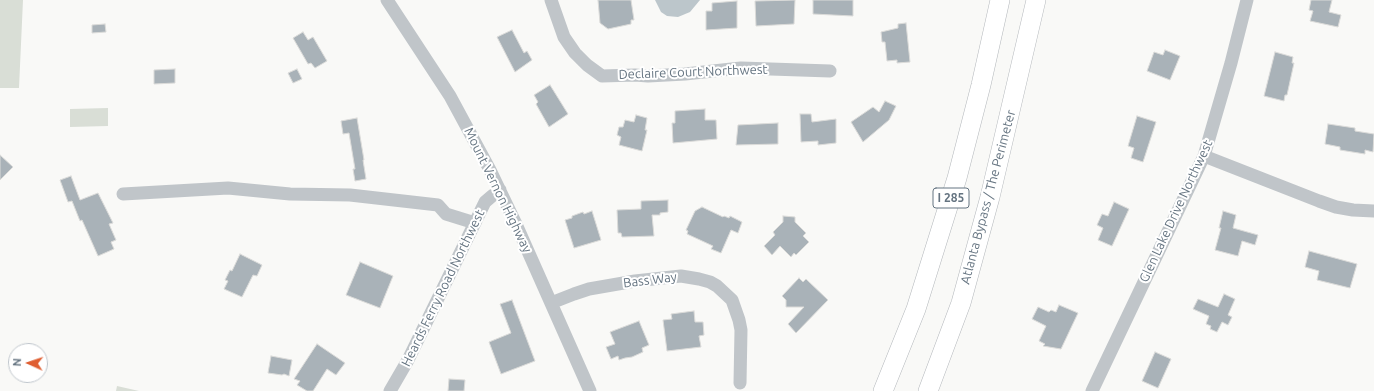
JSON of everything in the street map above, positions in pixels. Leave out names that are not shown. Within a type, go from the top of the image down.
[{"type":"highway","name":"I 285","points":[[883,391],[916,309],[957,178],[1000,0]]},
{"type":"highway","name":"Atlanta Bypass / The Perimeter","points":[[928,391],[958,310],[990,197],[1036,0]]},
{"type":"street","name":"Mount Vernon Highway","points":[[387,0],[450,96],[500,190],[590,391]]},
{"type":"street","name":"Declaire Court Northwest","points":[[551,0],[564,38],[575,53],[587,65],[602,76],[685,74],[741,68],[830,71]]},
{"type":"street","name":"Glen Lake Drive Northwest","points":[[1092,391],[1204,156],[1231,64],[1247,0]]},
{"type":"street","points":[[1204,156],[1336,207],[1354,210],[1374,210]]},
{"type":"street","points":[[123,194],[228,188],[290,194],[350,195],[438,205],[446,214],[475,223]]},
{"type":"street","name":"Heards Ferry Road Northwest","points":[[390,391],[408,360],[485,202],[500,190]]},
{"type":"street","name":"Bass Way","points":[[551,303],[589,289],[635,281],[681,276],[699,278],[710,282],[717,286],[732,300],[740,320],[740,383]]},
{"type":"shaded area","points":[[0,0],[23,0],[19,88],[0,88]]},
{"type":"shaded area","points":[[655,0],[700,0],[690,12],[678,17],[667,16],[661,12]]},
{"type":"shaded area","points":[[108,108],[108,126],[70,127],[70,109]]},
{"type":"shaded area","points":[[117,386],[139,391],[116,391]]},
{"type":"building","points":[[598,0],[631,0],[634,20],[631,20],[631,24],[608,29],[600,23]]},
{"type":"building","points":[[795,0],[794,24],[756,26],[755,1]]},
{"type":"building","points":[[813,0],[853,0],[853,16],[813,14]]},
{"type":"building","points":[[1311,0],[1332,0],[1329,12],[1341,15],[1338,27],[1310,21],[1313,11],[1309,10]]},
{"type":"building","points":[[737,1],[737,28],[706,30],[706,11],[712,11],[712,3]]},
{"type":"building","points":[[906,23],[910,62],[897,63],[897,60],[887,61],[885,42],[882,42],[881,32],[898,28],[898,24]]},
{"type":"building","points":[[105,24],[106,32],[92,33],[92,25]]},
{"type":"building","points":[[512,30],[524,53],[527,51],[532,60],[515,72],[497,37]]},
{"type":"building","points":[[303,32],[308,40],[313,37],[327,61],[315,68],[311,63],[308,64],[293,38]]},
{"type":"building","points":[[1165,50],[1180,56],[1170,80],[1147,71],[1154,52],[1163,55]]},
{"type":"building","points":[[1275,52],[1293,57],[1292,63],[1294,63],[1287,95],[1285,95],[1284,101],[1264,96]]},
{"type":"building","points":[[175,69],[175,83],[154,84],[154,70]]},
{"type":"building","points":[[297,69],[302,79],[293,83],[288,73]]},
{"type":"building","points":[[550,85],[568,114],[549,127],[536,104],[538,102],[534,95]]},
{"type":"building","points":[[885,101],[896,106],[889,120],[863,142],[851,122],[873,107],[879,112]]},
{"type":"building","points":[[705,109],[705,120],[716,120],[717,139],[673,143],[672,123],[675,123],[675,111]]},
{"type":"building","points":[[800,114],[811,114],[812,122],[836,119],[836,143],[818,145],[818,141],[801,142]]},
{"type":"building","points":[[636,115],[647,118],[645,130],[647,130],[642,151],[619,145],[621,137],[617,135],[619,127],[623,127],[625,120],[634,122]]},
{"type":"building","points":[[1137,116],[1156,122],[1143,162],[1131,158],[1134,148],[1128,146]]},
{"type":"building","points":[[357,118],[366,179],[355,181],[353,169],[355,169],[349,133],[343,134],[341,121]]},
{"type":"building","points":[[778,123],[778,144],[736,145],[738,125]]},
{"type":"building","points":[[1328,124],[1355,128],[1355,131],[1374,134],[1373,152],[1365,150],[1365,154],[1340,150],[1340,147],[1325,144]]},
{"type":"building","points":[[0,155],[13,167],[0,180]]},
{"type":"building","points":[[71,176],[80,200],[98,193],[113,223],[109,224],[116,240],[111,242],[114,249],[98,256],[82,220],[80,221],[72,201],[68,202],[60,180]]},
{"type":"building","points":[[668,200],[668,212],[660,213],[660,215],[652,215],[654,236],[622,237],[621,233],[618,233],[617,210],[641,209],[641,201]]},
{"type":"building","points":[[1114,202],[1129,209],[1112,246],[1098,240],[1103,228],[1097,225],[1102,214],[1108,216]]},
{"type":"building","points":[[702,207],[723,217],[729,218],[730,216],[742,222],[738,233],[731,230],[721,253],[711,249],[713,246],[687,234],[688,231],[686,230],[695,211]]},
{"type":"building","points":[[592,211],[601,240],[574,248],[565,220],[583,212],[584,214]]},
{"type":"building","points":[[1223,211],[1236,215],[1233,228],[1258,235],[1255,245],[1242,241],[1238,256],[1215,250],[1221,228],[1219,228]]},
{"type":"building","points":[[783,216],[795,217],[795,222],[806,233],[803,236],[809,242],[796,255],[794,253],[791,257],[780,246],[772,255],[764,246],[775,235],[773,232],[783,222]]},
{"type":"building","points":[[1309,251],[1357,264],[1350,288],[1317,280],[1319,271],[1305,267]]},
{"type":"building","points":[[240,254],[262,265],[257,276],[253,275],[242,297],[224,289],[228,281],[225,280],[230,270],[232,271]]},
{"type":"building","points":[[360,262],[393,276],[380,308],[346,295]]},
{"type":"building","points":[[799,278],[803,282],[806,279],[828,300],[796,333],[788,324],[804,307],[786,307],[786,300],[782,296]]},
{"type":"building","points":[[1224,294],[1235,299],[1228,315],[1232,317],[1228,325],[1222,322],[1217,332],[1210,329],[1211,326],[1206,324],[1209,316],[1193,309],[1198,299],[1218,307]]},
{"type":"building","points":[[512,300],[535,361],[501,374],[489,342],[511,333],[500,304]]},
{"type":"building","points":[[1059,305],[1078,313],[1061,349],[1043,346],[1045,344],[1039,341],[1046,326],[1032,319],[1038,307],[1049,312],[1051,310],[1056,312]]},
{"type":"building","points":[[694,311],[695,322],[703,322],[704,335],[699,336],[701,347],[667,351],[663,320],[672,319],[671,314]]},
{"type":"building","points":[[639,321],[649,345],[642,348],[643,352],[632,357],[619,360],[618,356],[611,359],[606,347],[615,344],[610,332]]},
{"type":"building","points":[[317,344],[345,363],[336,375],[327,369],[313,391],[307,391],[297,385],[300,381],[294,379]]},
{"type":"building","points":[[1155,352],[1171,359],[1158,388],[1142,381]]},
{"type":"building","points":[[271,356],[292,360],[289,376],[284,374],[268,373]]},
{"type":"building","points":[[449,379],[465,380],[464,391],[448,391]]}]
